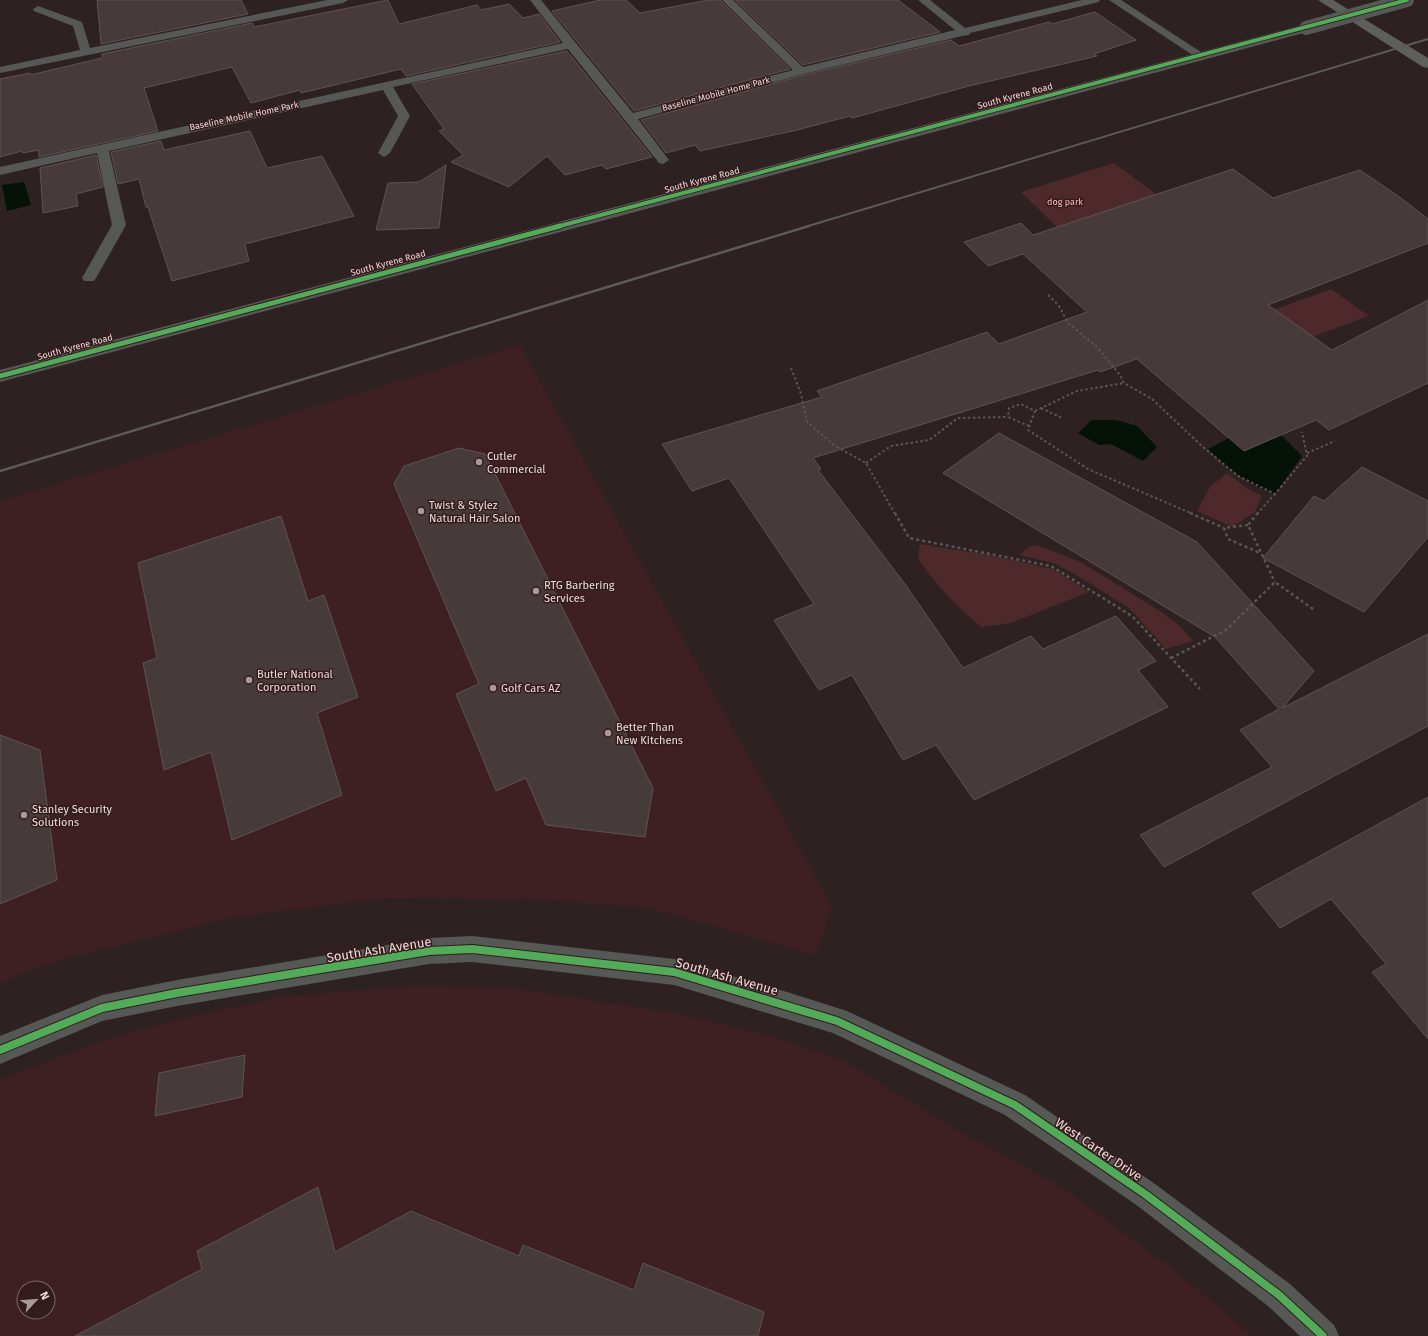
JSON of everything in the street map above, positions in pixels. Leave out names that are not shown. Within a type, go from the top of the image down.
[{"type":"highway","points":[[1324,0],[1428,64]]},
{"type":"highway","points":[[1347,0],[1381,19]]},
{"type":"street","name":"South Kyrene Road","points":[[0,376],[1407,0]]},
{"type":"street","name":"South Ash Avenue","points":[[0,1050],[102,1008],[177,993],[422,952],[472,949],[674,972],[837,1021]]},
{"type":"street","name":"West Carter Drive","points":[[837,1021],[1015,1105],[1145,1194],[1279,1295],[1323,1336]]},
{"type":"lane","points":[[0,70],[343,0]]},
{"type":"lane","points":[[535,0],[569,44],[632,117],[663,160]]},
{"type":"lane","points":[[727,0],[801,71]]},
{"type":"lane","points":[[923,0],[965,32]]},
{"type":"lane","name":"Baseline Mobile Home Park","points":[[632,117],[801,71],[1095,0]]},
{"type":"lane","points":[[1114,0],[1201,56]]},
{"type":"lane","points":[[38,9],[78,24],[86,53]]},
{"type":"lane","name":"Baseline Mobile Home Park","points":[[0,171],[569,44]]},
{"type":"lane","points":[[384,153],[404,116],[386,85]]},
{"type":"lane","points":[[89,278],[119,225],[102,148]]},
{"type":"path","points":[[1048,295],[1059,306],[1068,322],[1098,348],[1120,375],[1124,383],[1152,399],[1203,447],[1238,476],[1275,494]]},
{"type":"path","points":[[791,368],[800,394],[807,422],[835,446],[866,463],[909,538],[1051,566],[1132,616],[1200,689]]},
{"type":"path","points":[[1124,383],[1077,391],[1040,408],[1035,411],[1028,430],[1088,469],[1224,528],[1248,525],[1307,456],[1302,432]]},
{"type":"path","points":[[1008,417],[1009,408],[1022,404],[1035,411]]},
{"type":"path","points":[[1040,408],[1062,418]]},
{"type":"path","points":[[866,463],[891,446],[930,440],[958,418],[1008,417],[1029,426]]},
{"type":"path","points":[[1307,453],[1336,441]]},
{"type":"path","points":[[1248,525],[1275,582],[1313,609]]},
{"type":"path","points":[[1224,528],[1228,539],[1261,553]]},
{"type":"path","points":[[1171,658],[1226,630],[1275,582]]},
{"type":"shaded area","points":[[24,182],[31,205],[7,211],[2,185]]},
{"type":"shaded area","points":[[520,345],[833,908],[815,955],[649,908],[536,899],[385,898],[232,918],[71,957],[29,970],[0,984],[0,501]]},
{"type":"shaded area","points":[[1092,420],[1116,420],[1137,426],[1157,447],[1143,461],[1111,444],[1099,445],[1078,433]]},
{"type":"shaded area","points":[[1281,435],[1302,456],[1275,494],[1256,486],[1239,476],[1215,457],[1208,449],[1229,438]]},
{"type":"shaded area","points":[[422,985],[513,988],[680,1014],[778,1038],[846,1062],[959,1131],[1062,1187],[1174,1270],[1253,1336],[0,1336],[0,1080],[101,1041],[176,1020],[282,997]]},
{"type":"green space","name":"dog park","points":[[1114,163],[1156,194],[1059,229],[1021,192]]},
{"type":"green space","points":[[1331,289],[1369,316],[1271,352],[1235,324]]},
{"type":"green space","points":[[1227,473],[1248,489],[1262,496],[1255,512],[1232,527],[1197,511],[1210,487]]},
{"type":"green space","points":[[920,544],[989,555],[1053,569],[1089,592],[1011,623],[981,627],[963,612],[925,568],[918,558]]},
{"type":"green space","points":[[1037,545],[1081,562],[1160,611],[1180,626],[1193,641],[1166,649],[1129,608],[1056,564],[1019,555],[1028,547]]},
{"type":"building","points":[[97,0],[241,0],[248,14],[101,44]]},
{"type":"building","points":[[388,0],[399,24],[477,5],[481,10],[509,4],[523,18],[539,14],[560,42],[406,76],[401,69],[301,93],[300,90],[251,103],[232,67],[144,88],[158,131],[39,157],[39,150],[23,153],[22,151],[0,157],[0,79],[30,73],[30,75],[102,58],[102,54],[252,23],[254,27]]},
{"type":"building","points":[[600,0],[626,0],[640,13],[708,0],[720,0],[790,69],[634,111],[552,11]]},
{"type":"building","points":[[735,0],[898,0],[940,32],[803,65]]},
{"type":"building","points":[[1095,12],[1136,40],[1094,54],[1097,56],[969,86],[852,118],[850,116],[797,130],[700,151],[695,145],[666,153],[641,120],[804,75],[951,40],[959,46],[1049,22],[1052,24]]},
{"type":"building","points":[[567,51],[652,157],[606,169],[602,165],[565,175],[547,156],[509,187],[451,162],[463,155],[439,131],[444,129],[412,84]]},
{"type":"building","points":[[250,131],[267,168],[322,156],[354,216],[245,244],[249,261],[172,281],[148,207],[146,207],[139,179],[118,184],[111,152],[161,141],[164,150]]},
{"type":"building","points":[[96,155],[103,187],[76,194],[78,206],[43,213],[40,168]]},
{"type":"building","points":[[446,165],[439,228],[376,230],[388,183],[419,182]]},
{"type":"building","points":[[1233,169],[1273,198],[1360,170],[1401,198],[1428,219],[1428,243],[1268,305],[1332,350],[1428,300],[1428,383],[1329,430],[1316,420],[1244,451],[1137,359],[1100,372],[1098,370],[813,458],[821,469],[818,470],[905,584],[963,668],[1031,636],[1043,649],[1116,616],[1156,661],[1138,670],[1168,707],[974,800],[936,745],[903,760],[852,675],[819,690],[774,620],[814,604],[729,478],[692,491],[662,444],[822,397],[817,391],[987,332],[999,344],[1087,312],[1023,254],[988,266],[964,242],[1021,223],[1033,235]]},
{"type":"building","points":[[999,433],[1197,542],[1314,671],[1282,708],[1428,634],[1428,726],[1164,867],[1140,835],[1272,767],[1240,730],[1279,709],[1215,637],[943,473]]},
{"type":"building","points":[[459,448],[485,454],[653,788],[645,837],[546,825],[526,778],[496,791],[456,694],[479,684],[394,484],[404,466]]},
{"type":"building","points":[[1362,467],[1428,501],[1428,537],[1364,612],[1263,558],[1314,496],[1324,501]]},
{"type":"building","name":"Butler National Corporation","points":[[281,516],[308,601],[324,595],[358,697],[317,713],[342,795],[232,840],[211,752],[164,770],[143,663],[157,658],[138,563]]},
{"type":"building","name":"Stanley Security Solutions","points":[[0,735],[40,750],[57,880],[0,904]]},
{"type":"building","points":[[1428,797],[1428,1039],[1372,972],[1386,964],[1331,899],[1280,928],[1252,893]]},
{"type":"building","points":[[245,1055],[242,1097],[155,1116],[159,1073]]},
{"type":"building","points":[[318,1187],[335,1252],[411,1211],[519,1256],[523,1245],[634,1290],[643,1263],[764,1312],[758,1336],[75,1336],[202,1269],[197,1251]]},
{"type":"railway","points":[[805,227],[1428,39]]},
{"type":"railway","points":[[0,471],[809,226]]},
{"type":"cycle path","points":[[0,376],[1407,0]]},
{"type":"cycle path","points":[[0,1050],[102,1008],[177,993],[429,951],[472,949],[674,972],[837,1021],[1015,1105],[1145,1194],[1279,1295],[1323,1336]]},
{"type":"place","name":"Cutler Commercial","points":[[479,462]]},
{"type":"place","name":"Twist & Stylez Natural Hair Salon","points":[[421,511]]},
{"type":"place","name":"RTG Barbering Services","points":[[536,591]]},
{"type":"place","name":"Butler National Corporation","points":[[249,680]]},
{"type":"place","name":"Golf Cars AZ","points":[[493,688]]},
{"type":"place","name":"Better Than New Kitchens","points":[[608,733]]},
{"type":"place","name":"Stanley Security Solutions","points":[[24,815]]}]
